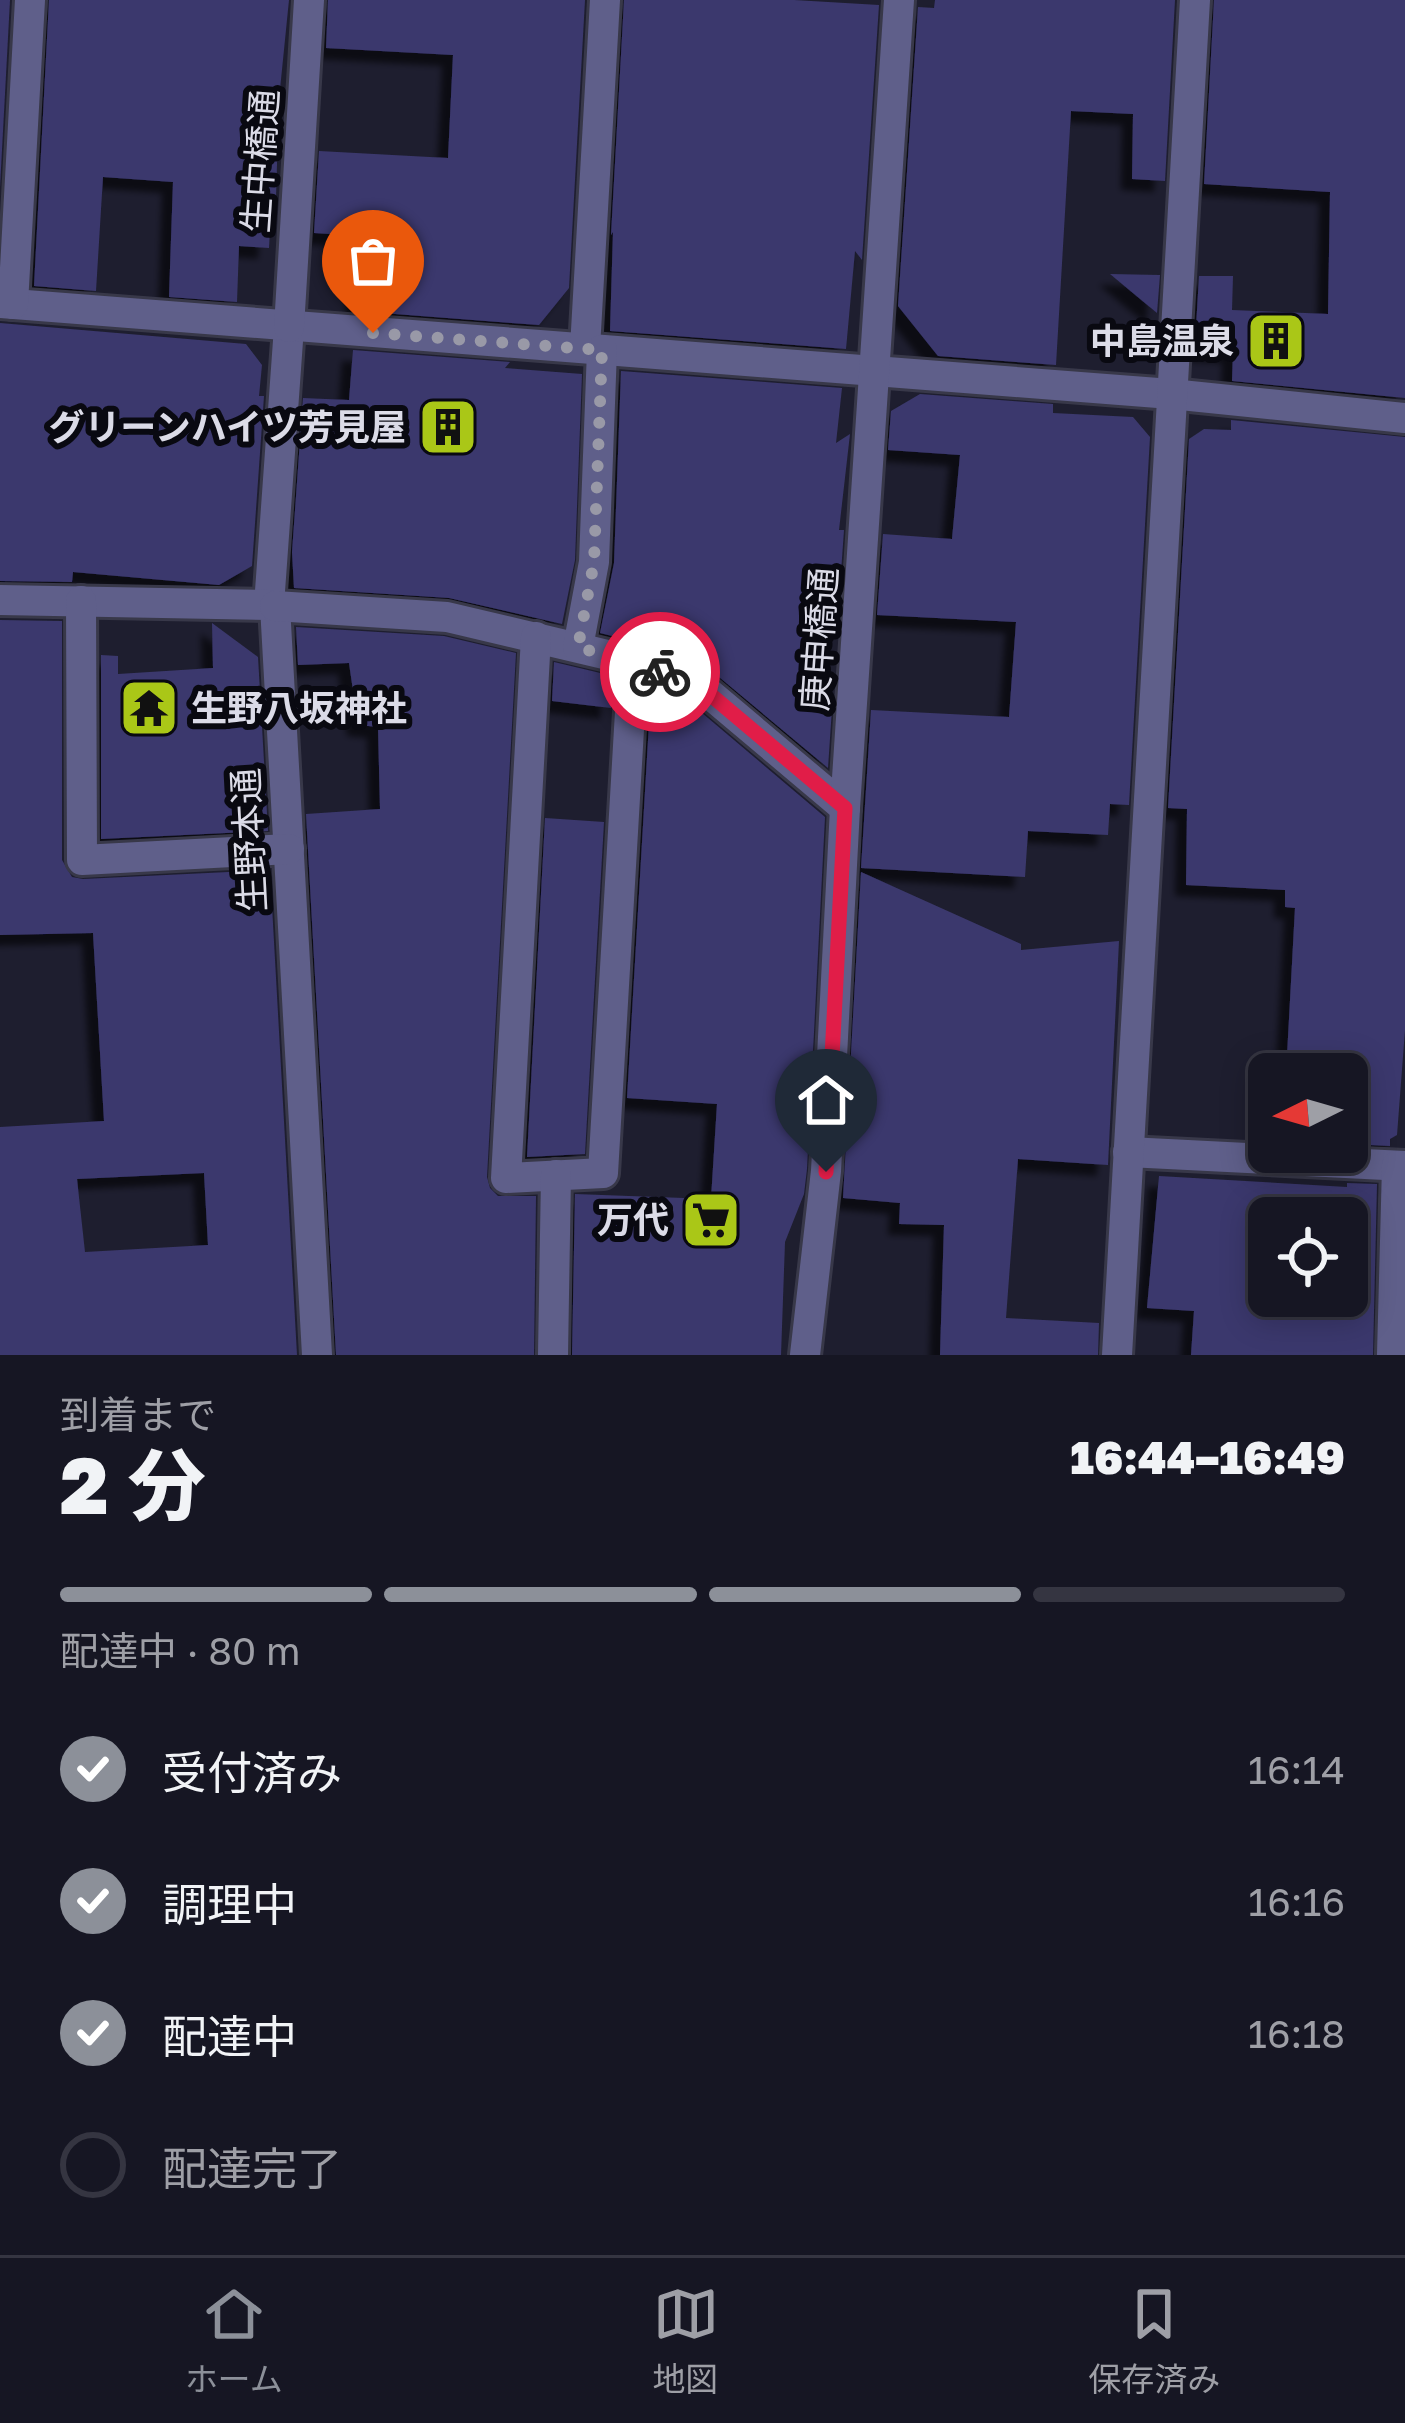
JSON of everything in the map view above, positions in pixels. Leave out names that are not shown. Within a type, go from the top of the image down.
[{"type":"street","points":[[30,0],[7,304],[1172,394],[1405,418]]},
{"type":"street","name":"生中橋通","points":[[289,327],[309,0]]},
{"type":"street","points":[[578,647],[594,562],[594,349],[605,0]]},
{"type":"street","name":"庚申橋通","points":[[805,1355],[826,1172],[845,808],[899,0]]},
{"type":"street","points":[[1117,1355],[1195,0]]},
{"type":"street","name":"生野本通","points":[[289,327],[272,605],[317,1355]]},
{"type":"street","points":[[0,600],[272,605],[447,617],[578,647],[634,661],[705,690],[845,808]]},
{"type":"street","points":[[81,602],[82,860],[289,849]]},
{"type":"street","points":[[536,637],[506,1178],[603,1174],[634,661]]},
{"type":"street","points":[[1128,1152],[1401,1166],[1392,1355]]},
{"type":"street","points":[[553,1355],[556,1175]]},
{"type":"building","points":[[0,0],[10,0],[0,187]]},
{"type":"building","points":[[49,0],[289,0],[279,99],[275,230],[270,230],[269,248],[239,246],[237,302],[169,297],[173,182],[103,177],[96,291],[34,286]]},
{"type":"building","points":[[328,0],[585,0],[569,288],[539,325],[356,311],[361,236],[314,233],[319,151],[448,158],[453,55],[326,48]]},
{"type":"building","points":[[624,0],[879,5],[862,260],[855,251],[846,349],[610,331]]},
{"type":"building","points":[[935,0],[1175,0],[1165,181],[1132,179],[1133,114],[1071,111],[1056,365],[938,356],[898,306],[918,7],[934,8]]},
{"type":"building","points":[[1214,0],[1405,0],[1405,398],[1232,381],[1233,352],[1203,351],[1195,344],[1199,276],[1233,276],[1232,310],[1328,314],[1330,192],[1204,184]]},
{"type":"building","points":[[1110,274],[1160,275],[1157,313]]},
{"type":"building","points":[[0,323],[246,344],[262,365],[259,396],[264,396],[252,566],[219,585],[73,572],[72,582],[0,581]]},
{"type":"building","points":[[353,350],[510,362],[505,368],[582,374],[575,560],[562,624],[449,598],[294,588],[292,552],[303,398],[349,400]]},
{"type":"building","points":[[621,371],[842,388],[836,443],[850,434],[839,530],[844,530],[838,614],[828,613],[819,707],[832,708],[828,768],[713,672],[600,633],[614,563]]},
{"type":"building","points":[[920,394],[1053,404],[1053,413],[1133,417],[1150,437],[1129,805],[1110,804],[1108,835],[1028,831],[1025,877],[861,868],[871,710],[1009,717],[1016,622],[877,615],[883,534],[952,539],[960,455],[888,450],[891,411]]},
{"type":"building","points":[[1231,420],[1405,437],[1405,1030],[1397,1135],[1390,1139],[1390,1146],[1368,1145],[1368,1053],[1287,1053],[1295,908],[1285,907],[1285,890],[1186,885],[1187,809],[1168,808],[1189,439],[1204,429],[1231,430]]},
{"type":"building","points":[[0,620],[62,621],[62,860],[72,877],[270,870],[297,1355],[0,1355],[0,1127],[104,1121],[93,933],[0,935]],"holes":[[[204,1173],[208,1245],[85,1252],[77,1179]]]},
{"type":"building","name":"生野八坂神社","points":[[212,623],[258,657],[268,831],[101,839],[101,655],[118,656],[118,674],[213,668]]},
{"type":"building","points":[[296,627],[444,636],[516,653],[487,1177],[498,1196],[536,1196],[534,1355],[336,1355],[306,814],[380,809],[378,727],[358,725],[349,663],[298,665]]},
{"type":"building","points":[[554,662],[613,676],[611,708],[552,701]]},
{"type":"building","points":[[651,689],[695,707],[825,817],[807,1169],[804,1194],[785,1242],[781,1355],[572,1355],[575,1194],[711,1199],[717,1104],[627,1098]]},
{"type":"building","points":[[545,818],[604,822],[585,1154],[527,1157]]},
{"type":"building","points":[[861,872],[1021,944],[1021,950],[1119,941],[1108,1165],[1018,1159],[1006,1318],[1099,1323],[1098,1355],[940,1355],[944,1225],[899,1224],[900,1203],[843,1198]]},
{"type":"building","points":[[1159,1176],[1347,1187],[1347,1183],[1377,1184],[1373,1355],[1191,1355],[1194,1311],[1147,1308]]},
{"type":"way so far","points":[[373,333],[602,350],[594,562],[578,647],[660,672]]},
{"type":"place","name":"中島温泉","points":[[1276,341]]},
{"type":"place","name":"グリーンハイツ芳見屋","points":[[448,427]]},
{"type":"place","name":"生野八坂神社","points":[[149,708]]},
{"type":"place","name":"万代","points":[[711,1220]]},
{"type":"route","points":[[660,672],[705,690],[845,808],[826,1172]]}]
